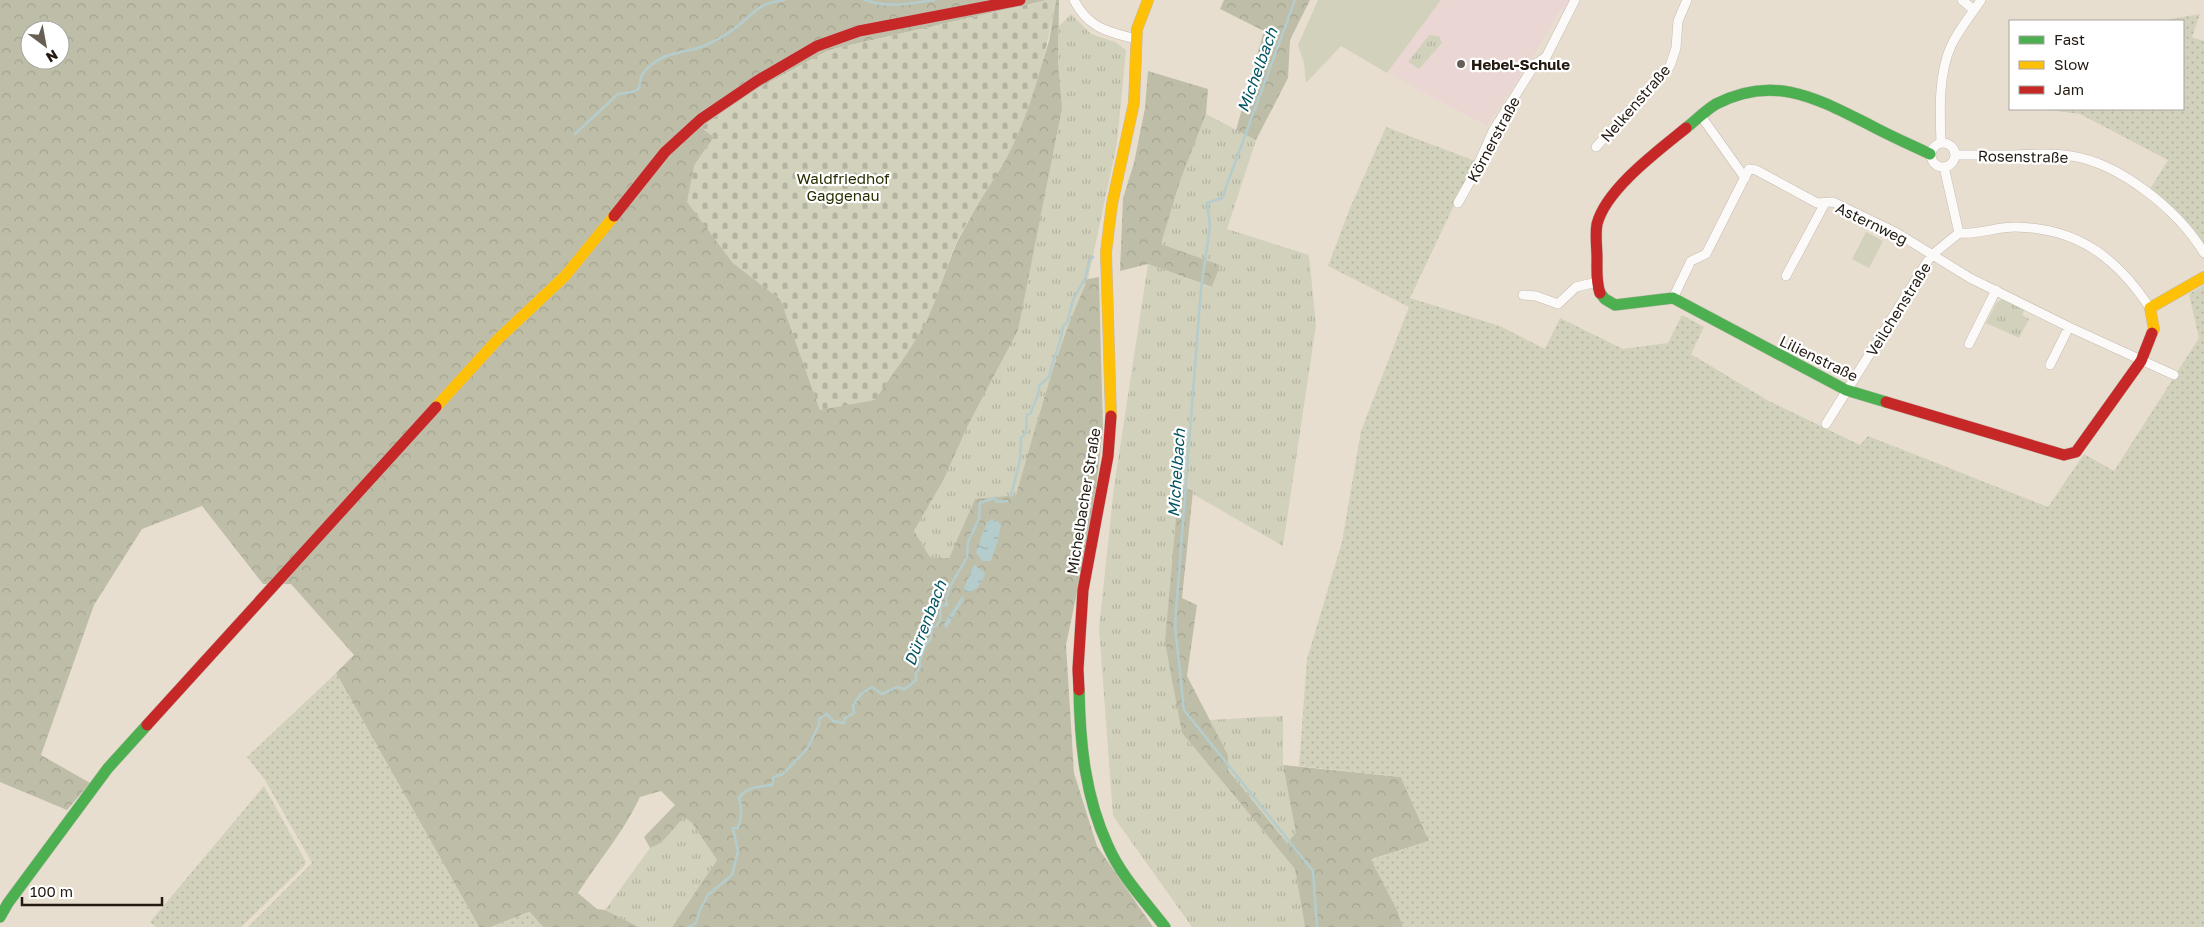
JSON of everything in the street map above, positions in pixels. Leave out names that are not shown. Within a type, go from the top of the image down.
[{"type":"street","points":[[0,917],[8,903],[108,768],[498,339],[565,276],[665,152],[701,119],[757,80],[810,50],[858,30],[1020,0]]},
{"type":"street","points":[[1074,0],[1086,18],[1104,30],[1137,34]]},
{"type":"street","name":"Michelbacher Straße","points":[[1139,0],[1134,18],[1137,34],[1134,103],[1112,204],[1106,252],[1111,409],[1108,456],[1083,590],[1078,668],[1080,736],[1091,801],[1108,847],[1126,876],[1165,927]]},
{"type":"street","name":"Michelbacher Straße","points":[[1137,34],[1148,0]]},
{"type":"street","name":"Körnerstraße","points":[[1458,203],[1473,176],[1493,131],[1535,64],[1546,57],[1575,0]]},
{"type":"street","name":"Nelkenstraße","points":[[1596,147],[1670,66],[1676,48],[1678,21],[1687,0]]},
{"type":"street","points":[[1962,0],[1974,10]]},
{"type":"street","points":[[1941,143],[1941,94],[1950,48],[1959,31],[1982,0]]},
{"type":"street","points":[[1701,116],[1745,178],[1706,254],[1691,261],[1672,298],[1615,305],[1607,302],[1601,296],[1597,282],[1597,222],[1620,185],[1701,116],[1714,105],[1730,97],[1762,89],[1785,90],[1814,97],[1930,154]]},
{"type":"street","points":[[1941,143],[1951,146],[1955,155],[1950,165],[1944,167],[1937,166],[1932,161],[1930,154],[1936,144],[1941,143]]},
{"type":"street","name":"Rosenstraße","points":[[1955,155],[2045,153],[2072,156],[2106,166],[2141,188],[2173,215],[2196,240],[2204,253]]},
{"type":"street","points":[[1944,167],[1950,203],[1959,234],[2015,227],[2068,236],[2109,259],[2128,276],[2150,308],[2154,329],[2141,361]]},
{"type":"street","name":"Asternweg","points":[[1745,178],[1750,170],[1756,170],[1817,203],[1833,202],[1897,232],[1970,278],[2069,327],[2174,375]]},
{"type":"street","name":"Asternweg","points":[[1786,276],[1825,203]]},
{"type":"street","name":"Veilchenstraße","points":[[1826,424],[1932,255],[1959,234]]},
{"type":"street","points":[[2150,308],[2204,277]]},
{"type":"street","points":[[1523,296],[1536,296],[1558,304],[1576,288],[1597,282]]},
{"type":"street","points":[[1969,344],[1996,290]]},
{"type":"street","name":"Lilienstraße","points":[[1672,298],[1846,390],[2064,455],[2076,452],[2141,361]]},
{"type":"street","points":[[2050,365],[2069,327]]},
{"type":"shaded area","name":"Hebel-Schule","points":[[1441,0],[1570,0],[1564,10],[1561,9],[1534,55],[1487,126],[1387,73]]},
{"type":"green space","points":[[0,0],[1047,0],[829,50],[757,89],[701,127],[714,137],[694,166],[732,262],[781,300],[820,410],[926,322],[957,242],[982,196],[1002,166],[1017,134],[1049,41],[1056,0],[1059,0],[1058,64],[1062,108],[1018,330],[969,423],[943,481],[914,531],[930,557],[949,558],[975,499],[1016,495],[1066,332],[1088,279],[1099,277],[1103,428],[1093,516],[1066,645],[1074,773],[1097,846],[1153,927],[672,927],[717,860],[692,823],[684,817],[661,843],[650,848],[644,837],[675,805],[661,791],[640,797],[619,834],[578,893],[597,909],[605,910],[639,927],[543,927],[529,912],[491,927],[479,927],[336,673],[354,655],[291,584],[263,584],[202,506],[142,529],[94,605],[41,755],[90,783],[67,810],[0,782]]},
{"type":"green space","name":"Waldfriedhof Gaggenau","points":[[1047,0],[1056,0],[1042,64],[1029,107],[1002,166],[957,241],[930,313],[920,333],[875,400],[820,410],[781,300],[732,262],[687,202],[694,166],[714,137],[701,127],[757,89],[829,50]]},
{"type":"green space","points":[[1224,0],[1310,0],[1290,40],[1288,78],[1256,140],[1236,130],[1264,31],[1220,9]]},
{"type":"green space","points":[[1318,0],[1441,0],[1387,73],[1341,46],[1306,83],[1304,63],[1298,45]]},
{"type":"green space","points":[[1071,14],[1091,34],[1115,42],[1126,50],[1117,143],[1088,279],[1043,400],[1016,495],[975,499],[949,558],[930,557],[914,531],[943,481],[969,423],[1058,64],[1059,26]]},
{"type":"green space","points":[[2200,14],[2192,37],[2204,41],[2204,260],[2193,242],[2147,194],[2168,160],[2080,114],[2050,110],[2184,110],[2184,20],[2165,20]]},
{"type":"green space","points":[[1429,35],[1439,36],[1442,43],[1419,69],[1408,62]]},
{"type":"green space","points":[[1148,71],[1208,89],[1206,114],[1180,181],[1161,244],[1220,265],[1212,287],[1148,264],[1120,271],[1123,198],[1134,163],[1145,108]]},
{"type":"green space","points":[[1206,114],[1256,140],[1227,229],[1309,255],[1316,325],[1283,546],[1179,486],[1182,733],[1295,869],[1305,927],[1192,927],[1113,816],[1099,628],[1114,487],[1148,264],[1211,287],[1219,265],[1161,244],[1180,181]]},
{"type":"green space","points":[[1386,127],[1475,161],[1410,298],[1500,326],[1545,349],[1560,318],[1623,349],[1668,343],[1682,315],[1704,327],[1691,354],[1767,400],[1860,445],[1868,436],[2048,507],[2084,454],[2114,471],[2199,338],[2189,294],[2204,285],[2204,927],[1403,927],[1398,912],[1371,860],[1429,841],[1401,777],[1299,766],[1307,659],[1342,542],[1361,431],[1409,307],[1328,266],[1350,208]]},
{"type":"green space","points":[[1866,232],[1883,241],[1869,268],[1852,259]]},
{"type":"green space","points":[[2003,299],[2025,309],[2022,315],[2029,319],[2019,338],[1986,323],[1997,302]]},
{"type":"green space","points":[[1179,485],[1193,491],[1182,598],[1197,605],[1187,676],[1228,755],[1228,770],[1287,843],[1296,833],[1283,765],[1401,777],[1429,841],[1372,859],[1398,912],[1403,927],[1305,927],[1295,869],[1182,733],[1165,642]]},
{"type":"green space","points":[[336,673],[479,927],[248,927],[312,863],[265,780],[247,757]]},
{"type":"green space","points":[[1283,716],[1283,765],[1297,834],[1287,843],[1228,770],[1228,755],[1210,720]]},
{"type":"green space","points":[[264,786],[306,862],[304,866],[241,927],[156,927],[150,922]]},
{"type":"green space","points":[[683,816],[692,823],[717,860],[672,927],[639,927],[605,910],[650,848],[661,843]]},
{"type":"green space","points":[[530,912],[543,927],[491,927]]},
{"type":"water","points":[[993,519],[1001,524],[998,540],[991,561],[982,561],[976,552],[987,522]]},
{"type":"water","points":[[974,565],[983,571],[985,575],[975,589],[965,592],[964,588]]},
{"type":"water","points":[[962,596],[964,599],[946,629],[944,624]]},
{"type":"waterway","points":[[575,134],[618,94],[633,92],[639,89],[643,74],[657,61],[664,57],[699,48],[710,43],[724,36],[764,5],[784,0]]},
{"type":"waterway","points":[[865,0],[891,5],[934,0]]},
{"type":"waterway","name":"Michelbach","points":[[1295,0],[1222,198],[1207,203],[1210,226],[1201,289],[1175,625],[1184,710],[1313,871],[1317,927]]},
{"type":"waterway","name":"Dürrenbach","points":[[1011,496],[1020,460],[1021,438],[1026,430],[1027,415],[1031,413],[1039,386],[1049,377],[1063,326],[1067,323],[1073,300],[1086,276],[1089,261],[1093,257]]},
{"type":"waterway","name":"Dürrenbach","points":[[689,927],[696,923],[699,912],[708,895],[732,875],[738,851],[733,828],[738,828],[740,820],[739,798],[749,790],[772,785],[774,777],[783,774],[807,749],[819,725],[819,719],[827,714],[833,721],[844,723],[845,718],[854,713],[853,705],[861,694],[872,687],[882,694],[897,687],[905,689],[916,680],[916,673],[920,667],[920,660],[925,646],[931,638],[932,628],[938,624],[940,619],[940,606],[947,605],[946,598],[951,585],[967,557],[968,542],[979,519],[980,503],[994,498],[997,502],[1007,501]]},
{"type":"traffic: fast","points":[[1686,128],[1716,104],[1737,95],[1776,90],[1812,98],[1930,154]]},
{"type":"traffic: fast","points":[[1600,293],[1605,299],[1615,305],[1673,298],[1846,390],[1886,402]]},
{"type":"traffic: fast","points":[[1079,690],[1085,770],[1100,827],[1120,868],[1165,927]]},
{"type":"traffic: fast","points":[[0,917],[8,903],[108,768],[147,725]]},
{"type":"traffic: slow","points":[[1111,416],[1106,252],[1112,204],[1134,103],[1137,29],[1148,0]]},
{"type":"traffic: slow","points":[[436,407],[498,339],[565,276],[614,216]]},
{"type":"traffic: slow","points":[[2152,333],[2154,329],[2150,308],[2204,277]]},
{"type":"traffic: jam","points":[[614,216],[665,152],[701,119],[757,81],[817,46],[859,31],[1020,0]]},
{"type":"traffic: jam","points":[[1600,293],[1597,276],[1596,232],[1602,211],[1611,197],[1635,171],[1686,128]]},
{"type":"traffic: jam","points":[[1886,402],[2064,455],[2076,452],[2141,361],[2152,333]]},
{"type":"traffic: jam","points":[[147,725],[436,407]]},
{"type":"traffic: jam","points":[[1079,690],[1078,669],[1083,590],[1108,456],[1111,416]]},
{"type":"place","name":"Hebel-Schule","points":[[1461,64]]}]
